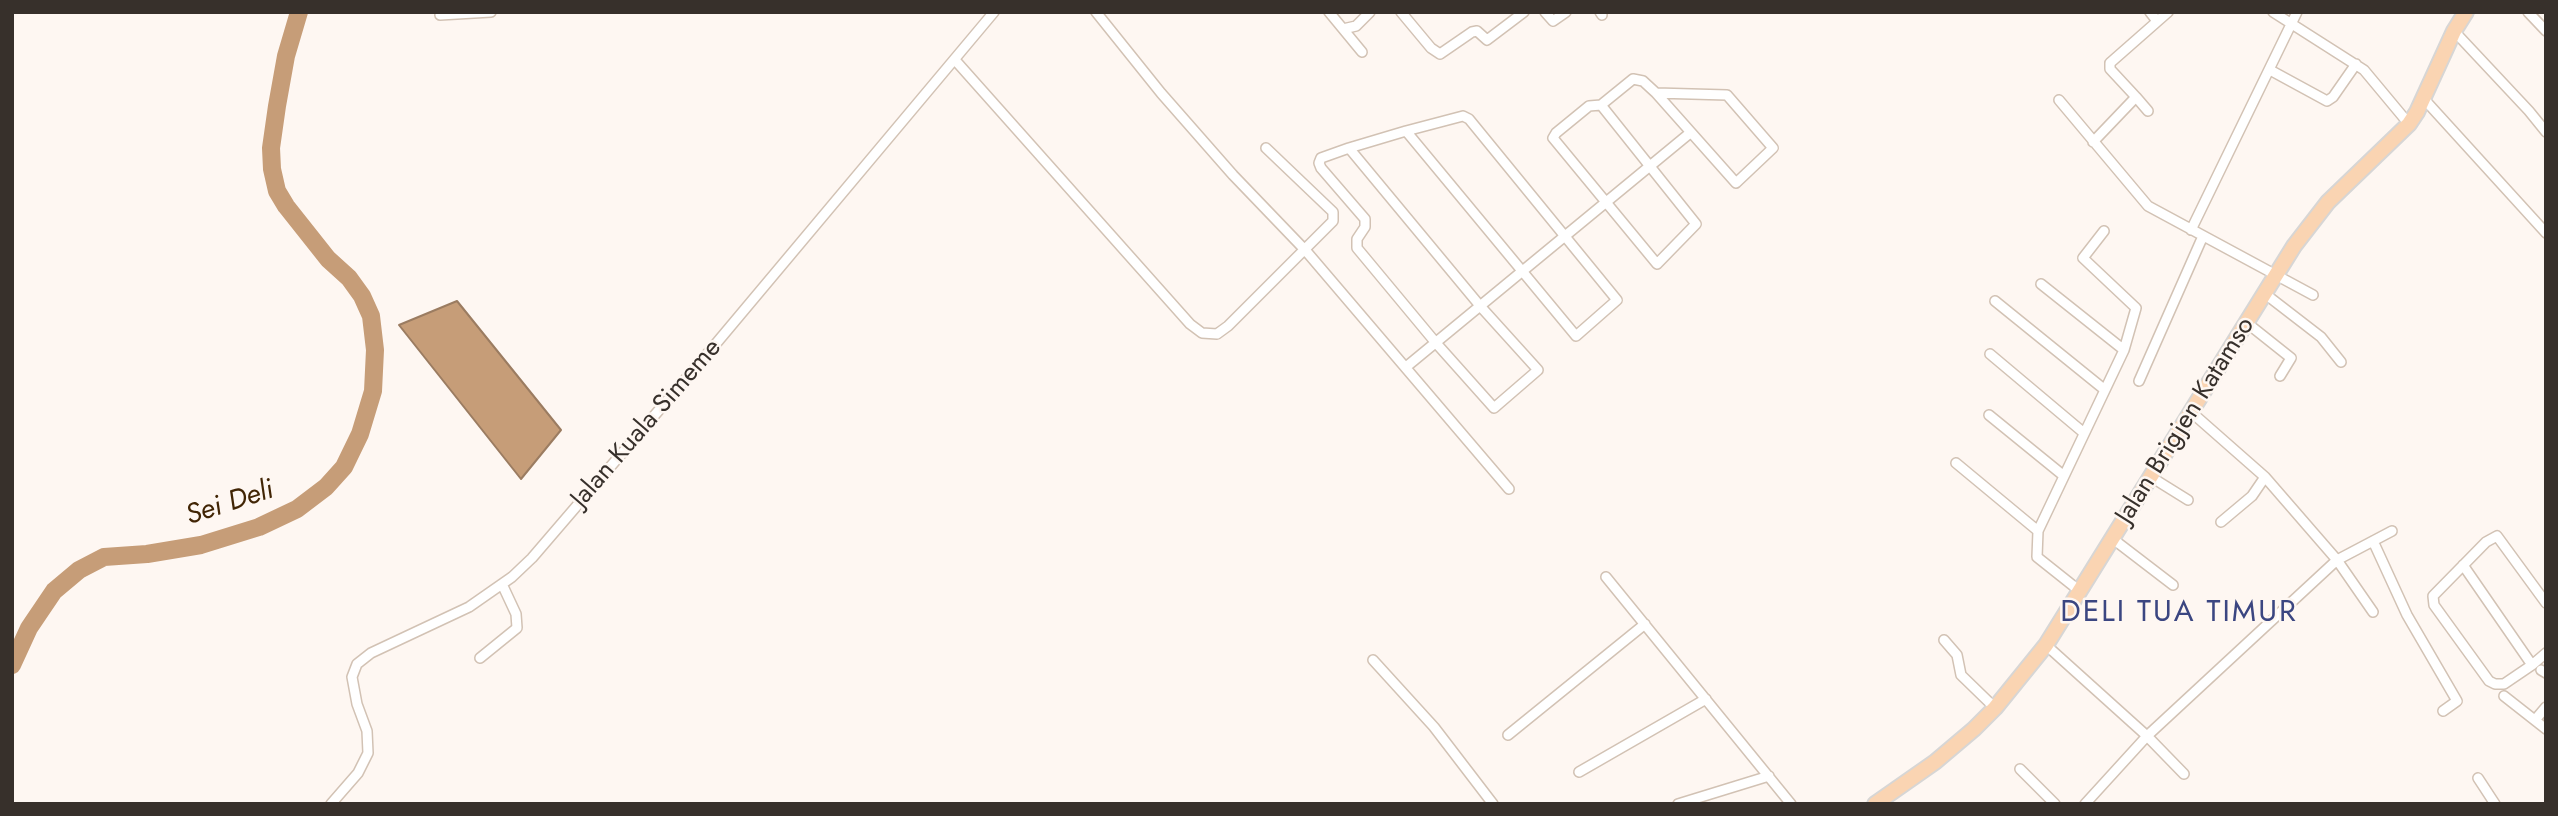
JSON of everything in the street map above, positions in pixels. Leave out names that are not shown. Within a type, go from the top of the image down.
[{"type":"main road","name":"Jalan Brigjen Katamso","points":[[1875,804],[1935,762],[1995,708],[2046,645],[2294,246],[2328,202],[2409,124],[2424,99],[2462,13]]},
{"type":"street","points":[[440,15],[491,12]]},
{"type":"street","name":"Jalan Kuala Simeme","points":[[331,804],[358,772],[368,753],[367,731],[357,704],[352,677],[357,664],[371,653],[469,607],[502,584],[532,558],[994,12]]},
{"type":"street","points":[[1096,12],[1161,93],[1224,165],[1306,251],[1509,489]]},
{"type":"street","points":[[1329,12],[1363,52]]},
{"type":"street","points":[[1343,29],[1356,26],[1370,12]]},
{"type":"street","points":[[1401,12],[1431,48],[1440,54],[1472,32],[1476,31],[1488,40],[1524,12]]},
{"type":"street","points":[[1545,12],[1553,21],[1566,12]]},
{"type":"street","points":[[2150,12],[2157,21]]},
{"type":"street","points":[[2148,111],[2110,65],[2168,12]]},
{"type":"street","points":[[2273,12],[2364,70],[2409,124]]},
{"type":"street","points":[[2191,230],[2297,12]]},
{"type":"street","points":[[2528,12],[2546,31]]},
{"type":"street","points":[[2454,32],[2546,132]]},
{"type":"street","points":[[955,60],[1190,324],[1202,333],[1217,334],[1228,326],[1306,251],[1333,221],[1334,216],[1266,148]]},
{"type":"street","points":[[2270,70],[2327,101],[2333,97],[2356,64]]},
{"type":"street","points":[[1601,105],[1696,224],[1657,264],[1553,136],[1589,106],[1601,105],[1633,79],[1643,80],[1656,93],[1736,183],[1773,148],[1727,95],[1656,93]]},
{"type":"street","points":[[2093,142],[2136,97]]},
{"type":"street","points":[[2424,99],[2546,233]]},
{"type":"street","points":[[2059,100],[2141,201],[2155,212],[2313,295]]},
{"type":"street","points":[[1349,148],[1481,307],[1538,370],[1497,406],[1490,406],[1357,248],[1356,244],[1365,227],[1365,219],[1320,166],[1321,158],[1349,148],[1406,131],[1459,117],[1469,119],[1618,300],[1576,336],[1406,131]]},
{"type":"street","points":[[1406,367],[1690,133]]},
{"type":"street","points":[[2081,592],[2037,557],[2038,531],[2124,350],[2136,308],[2083,258],[2104,231]]},
{"type":"street","points":[[2139,381],[2203,236]]},
{"type":"street","points":[[2041,284],[2124,350]]},
{"type":"street","points":[[2264,293],[2321,337],[2341,362]]},
{"type":"street","points":[[1995,300],[2105,390]]},
{"type":"street","points":[[2247,323],[2291,358],[2280,376]]},
{"type":"street","points":[[1990,354],[2084,433]]},
{"type":"street","points":[[2190,411],[2265,477],[2337,560],[2372,612]]},
{"type":"street","points":[[1989,415],[2064,475]]},
{"type":"street","points":[[1956,463],[2038,531]]},
{"type":"street","points":[[2151,477],[2188,500]]},
{"type":"street","points":[[2221,522],[2252,496],[2265,477]]},
{"type":"street","points":[[2085,804],[2147,736],[2337,560],[2392,531]]},
{"type":"street","points":[[2546,603],[2497,536],[2486,542],[2432,596],[2440,615],[2488,681],[2504,684],[2546,653]]},
{"type":"street","points":[[2113,539],[2173,585]]},
{"type":"street","points":[[2373,541],[2407,615],[2457,701],[2443,711]]},
{"type":"street","points":[[2463,565],[2532,665]]},
{"type":"street","points":[[1606,577],[1791,804]]},
{"type":"street","points":[[480,658],[517,628],[516,614],[502,584]]},
{"type":"street","points":[[1508,735],[1645,624]]},
{"type":"street","points":[[1944,640],[1955,652],[1961,675],[1995,708]]},
{"type":"street","points":[[2046,645],[2147,736],[2184,774]]},
{"type":"street","points":[[1373,660],[1434,727],[1493,804]]},
{"type":"street","points":[[2504,696],[2546,729]]},
{"type":"street","points":[[1579,772],[1706,699]]},
{"type":"street","points":[[2535,720],[2546,707]]},
{"type":"street","points":[[2020,769],[2055,804]]},
{"type":"street","points":[[1678,804],[1769,775]]},
{"type":"street","points":[[2477,778],[2495,804]]},
{"type":"shaded area","points":[[457,301],[561,430],[521,479],[399,325]]},
{"type":"waterway","name":"Sei Deli","points":[[12,665],[29,628],[54,591],[79,570],[104,557],[147,554],[201,545],[259,527],[297,509],[326,487],[344,467],[360,434],[373,391],[375,350],[371,316],[362,296],[349,278],[328,259],[286,206],[277,191],[272,169],[271,148],[277,106],[286,56],[299,12]]},
{"type":"district","name":"DELI TUA TIMUR","points":[[2179,614]]}]
